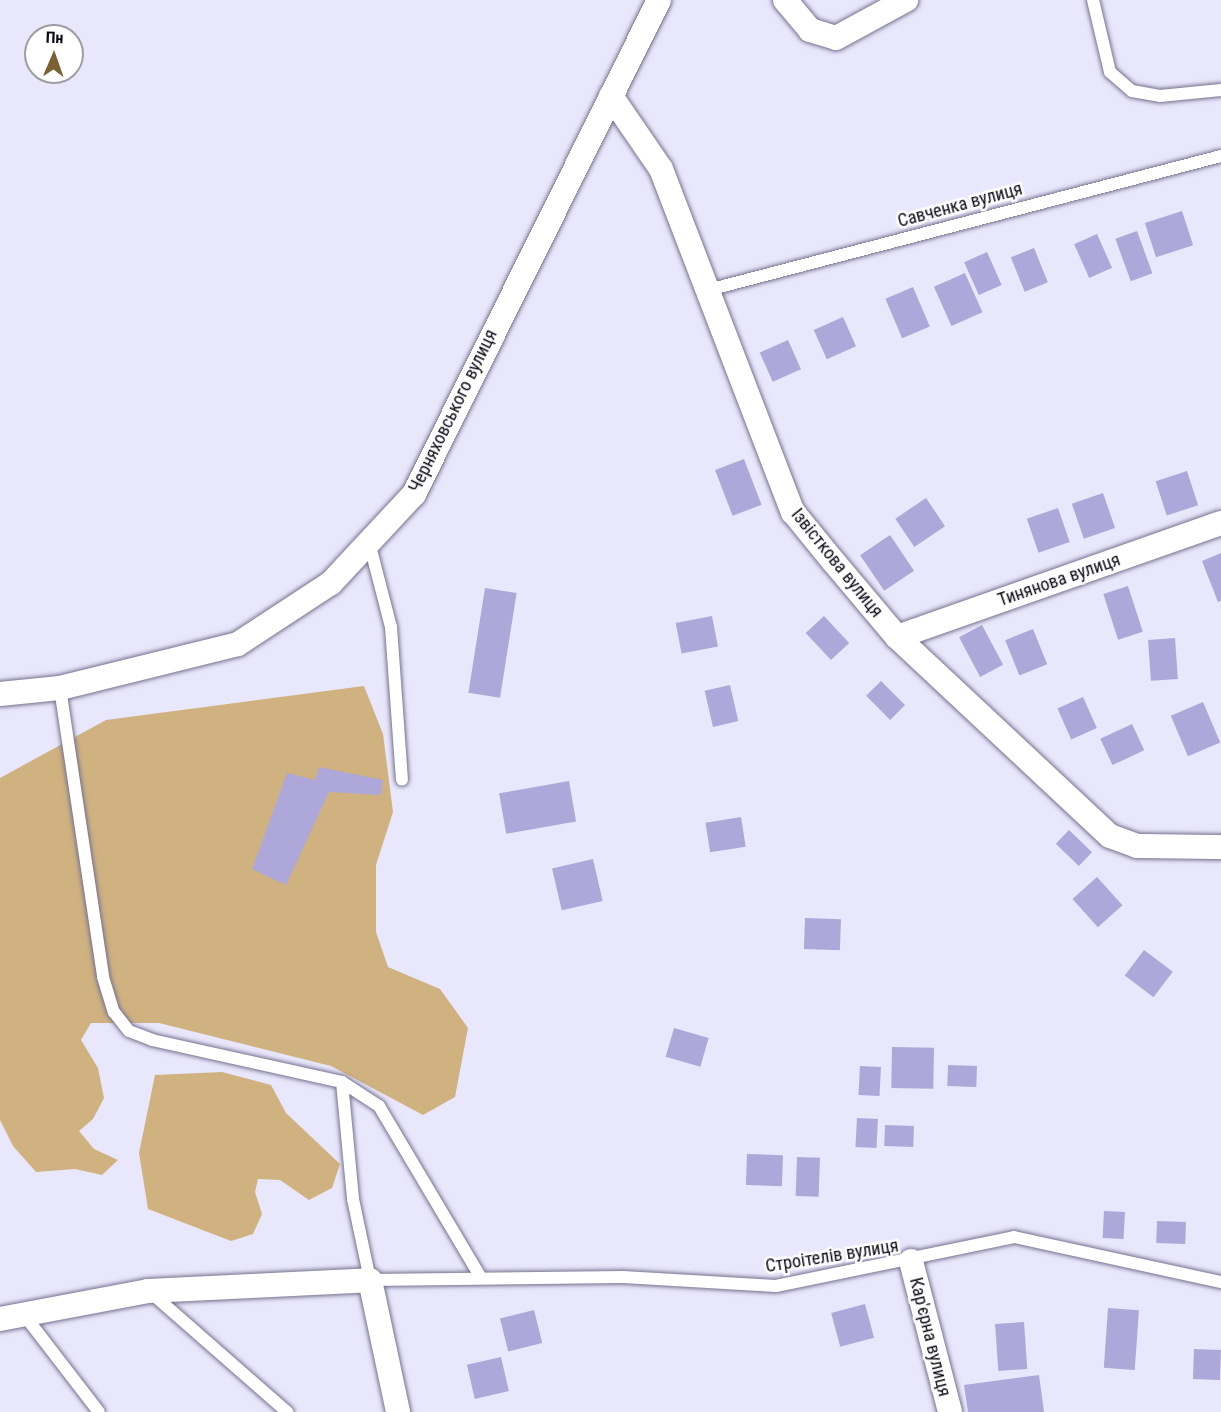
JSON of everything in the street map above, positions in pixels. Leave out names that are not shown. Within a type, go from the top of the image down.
[{"type":"street","name":"Черняховського вулиця","points":[[0,694],[60,688],[238,644],[331,584],[414,494],[659,0]]},
{"type":"street","points":[[785,0],[810,30],[836,38],[906,0]]},
{"type":"street","name":"Iзвiсткова вулиця","points":[[611,96],[661,169],[793,512],[897,637],[1110,836],[1137,846],[1221,847]]},
{"type":"street","name":"Тинянова вулиця","points":[[897,637],[1221,523]]},
{"type":"street","name":"Кар'єрна вулиця","points":[[911,1261],[950,1412]]},
{"type":"street","points":[[0,1319],[148,1291],[370,1280],[398,1412]]},
{"type":"lane","points":[[1093,0],[1110,72],[1132,91],[1160,96],[1221,90]]},
{"type":"lane","name":"Савченка вулиця","points":[[708,290],[1221,156]]},
{"type":"lane","points":[[369,542],[391,627],[402,780]]},
{"type":"lane","points":[[60,688],[103,977],[114,1012],[129,1031],[152,1040],[342,1082],[379,1106],[481,1278]]},
{"type":"lane","points":[[342,1082],[353,1199],[370,1280]]},
{"type":"lane","name":"Строiтелiв вулиця","points":[[370,1280],[623,1277],[776,1286],[911,1261],[1014,1237],[1221,1282]]},
{"type":"lane","points":[[148,1291],[287,1412]]},
{"type":"lane","points":[[25,1316],[99,1412]]},
{"type":"shaded area","points":[[364,686],[383,734],[393,812],[376,865],[376,932],[388,967],[440,989],[468,1028],[455,1097],[423,1115],[331,1066],[159,1023],[91,1023],[81,1040],[98,1068],[104,1098],[93,1119],[79,1131],[94,1149],[118,1160],[102,1175],[75,1169],[36,1172],[13,1146],[0,1120],[0,778],[106,720]]},
{"type":"shaded area","points":[[222,1072],[271,1085],[286,1113],[340,1164],[332,1188],[309,1200],[280,1180],[258,1179],[255,1192],[262,1214],[253,1234],[231,1241],[148,1209],[139,1153],[155,1075]]},
{"type":"building","points":[[1182,211],[1193,245],[1156,257],[1145,223]]},
{"type":"building","points":[[1137,231],[1152,273],[1131,281],[1115,239]]},
{"type":"building","points":[[1097,234],[1112,268],[1089,278],[1074,244]]},
{"type":"building","points":[[1034,248],[1048,282],[1025,292],[1011,257]]},
{"type":"building","points":[[987,252],[1002,285],[979,295],[964,262]]},
{"type":"building","points":[[965,273],[982,312],[951,326],[934,287]]},
{"type":"building","points":[[913,287],[930,327],[902,338],[885,299]]},
{"type":"building","points":[[843,317],[856,346],[827,359],[814,330]]},
{"type":"building","points":[[788,340],[801,369],[773,382],[760,353]]},
{"type":"building","points":[[744,459],[762,505],[733,516],[715,470]]},
{"type":"building","points":[[1187,471],[1198,505],[1167,515],[1156,481]]},
{"type":"building","points":[[1103,493],[1115,528],[1084,539],[1072,504]]},
{"type":"building","points":[[926,498],[945,526],[914,547],[895,519]]},
{"type":"building","points":[[1058,508],[1070,542],[1039,553],[1027,519]]},
{"type":"building","points":[[890,535],[914,571],[884,591],[860,555]]},
{"type":"building","points":[[1221,553],[1221,601],[1218,602],[1202,561]]},
{"type":"building","points":[[1128,586],[1143,632],[1118,640],[1103,594]]},
{"type":"building","points":[[485,588],[517,593],[500,698],[468,693]]},
{"type":"building","points":[[712,616],[718,646],[682,653],[676,623]]},
{"type":"building","points":[[824,616],[849,643],[831,660],[806,633]]},
{"type":"building","points":[[982,625],[1003,665],[980,677],[959,637]]},
{"type":"building","points":[[1033,629],[1047,664],[1019,675],[1005,640]]},
{"type":"building","points":[[1175,638],[1178,679],[1151,681],[1148,640]]},
{"type":"building","points":[[881,681],[905,705],[890,720],[866,696]]},
{"type":"building","points":[[730,685],[738,721],[713,727],[705,691]]},
{"type":"building","points":[[1083,697],[1097,728],[1071,739],[1057,708]]},
{"type":"building","points":[[1203,702],[1220,743],[1188,756],[1171,716]]},
{"type":"building","points":[[1132,724],[1144,750],[1113,765],[1100,739]]},
{"type":"building","points":[[319,767],[383,780],[381,795],[329,792],[286,885],[252,869],[287,773],[315,780]]},
{"type":"building","points":[[569,781],[576,821],[506,834],[499,793]]},
{"type":"building","points":[[741,817],[746,847],[710,852],[705,823]]},
{"type":"building","points":[[1069,830],[1092,852],[1079,866],[1056,844]]},
{"type":"building","points":[[593,859],[603,901],[562,910],[552,868]]},
{"type":"building","points":[[1097,877],[1122,905],[1098,927],[1072,899]]},
{"type":"building","points":[[805,918],[841,919],[840,950],[804,949]]},
{"type":"building","points":[[1144,950],[1173,972],[1153,997],[1125,976]]},
{"type":"building","points":[[674,1028],[709,1038],[700,1067],[666,1057]]},
{"type":"building","points":[[892,1047],[934,1048],[933,1089],[891,1088]]},
{"type":"building","points":[[948,1065],[977,1066],[976,1087],[947,1086]]},
{"type":"building","points":[[860,1066],[881,1067],[879,1096],[858,1095]]},
{"type":"building","points":[[857,1118],[878,1119],[876,1148],[855,1147]]},
{"type":"building","points":[[885,1125],[914,1126],[913,1147],[884,1146]]},
{"type":"building","points":[[747,1154],[783,1155],[782,1186],[746,1185]]},
{"type":"building","points":[[797,1157],[820,1158],[819,1197],[796,1196]]},
{"type":"building","points":[[1104,1211],[1125,1212],[1124,1239],[1103,1238]]},
{"type":"building","points":[[1157,1221],[1186,1222],[1185,1244],[1156,1243]]},
{"type":"building","points":[[865,1304],[874,1338],[840,1347],[831,1313]]},
{"type":"building","points":[[1108,1308],[1139,1310],[1135,1370],[1104,1368]]},
{"type":"building","points":[[534,1310],[542,1343],[508,1351],[500,1318]]},
{"type":"building","points":[[1024,1322],[1027,1369],[998,1371],[995,1324]]},
{"type":"building","points":[[1194,1349],[1221,1350],[1220,1380],[1193,1379]]},
{"type":"building","points":[[501,1357],[509,1391],[475,1399],[467,1365]]},
{"type":"building","points":[[1039,1375],[1044,1412],[968,1412],[964,1385]]}]
